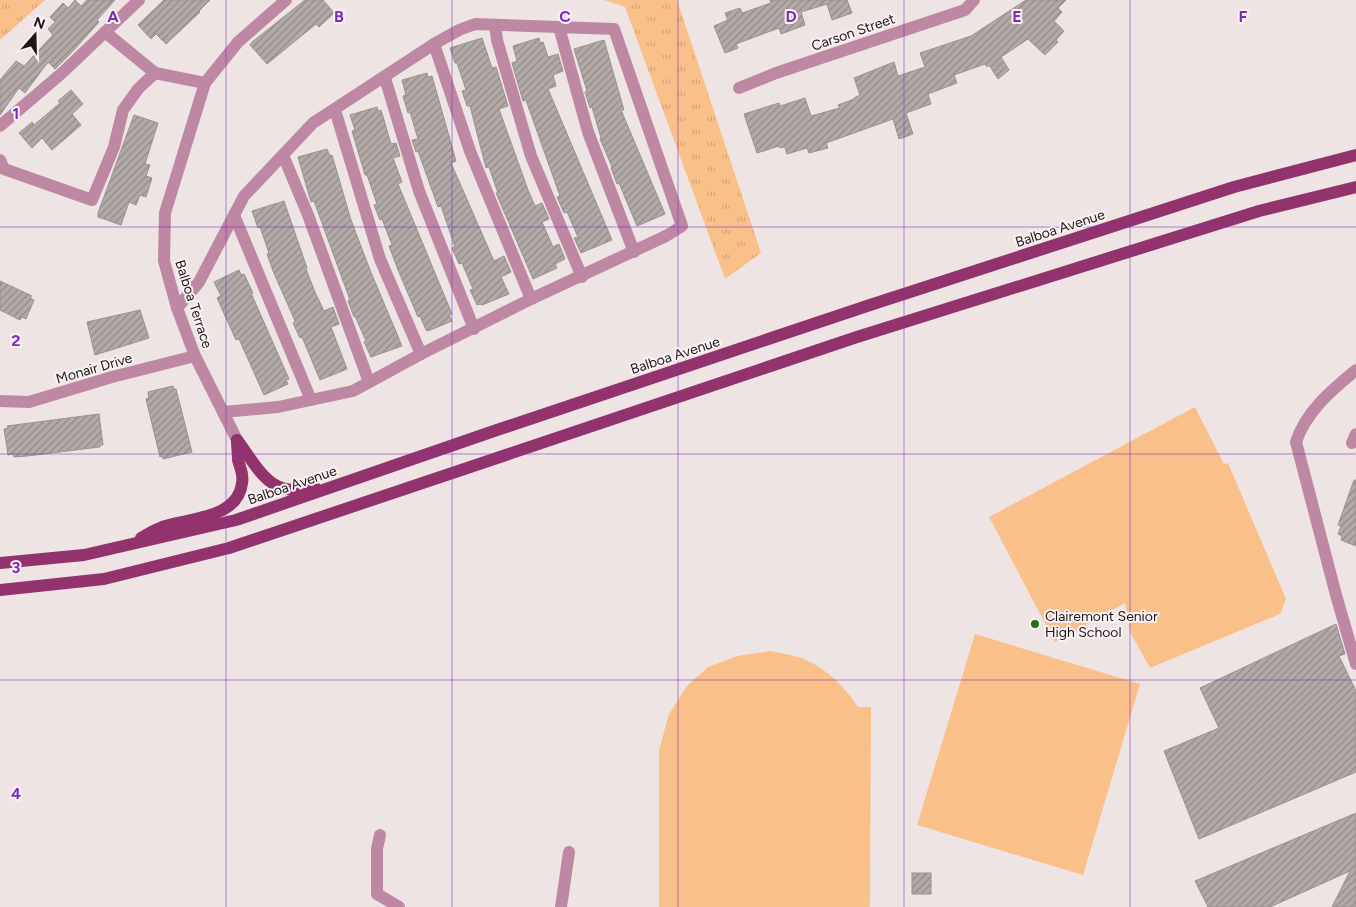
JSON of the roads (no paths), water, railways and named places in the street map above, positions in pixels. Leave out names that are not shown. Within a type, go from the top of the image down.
[{"type":"main road","name":"Balboa Avenue","points":[[0,564],[84,555],[236,520],[870,305],[1197,199],[1356,155]]},
{"type":"main road","points":[[0,590],[104,579],[229,548],[866,334],[1259,211],[1356,187]]},
{"type":"main road","points":[[237,440],[260,474],[268,481],[290,489],[308,488],[368,468],[398,464]]},
{"type":"main road","points":[[122,547],[160,528],[212,514],[231,505],[240,493],[243,478],[237,440]]},
{"type":"street","points":[[0,126],[139,0]]},
{"type":"street","points":[[105,32],[155,73],[205,83],[238,42],[286,0]]},
{"type":"street","name":"Carson Street","points":[[739,88],[776,73],[965,10],[974,0]]},
{"type":"street","points":[[177,308],[199,282],[244,196],[313,124],[434,44],[474,24],[614,28],[682,226],[634,252],[531,299],[421,354],[353,391],[278,408],[224,412]]},
{"type":"street","points":[[495,25],[497,40],[531,156],[582,277]]},
{"type":"street","points":[[559,27],[588,132],[634,252]]},
{"type":"street","points":[[434,44],[470,151],[531,299]]},
{"type":"street","points":[[0,160],[4,169],[92,200],[114,147],[123,110],[138,89],[155,73]]},
{"type":"street","points":[[385,78],[419,191],[474,329]]},
{"type":"street","name":"Balboa Terrace","points":[[205,83],[165,214],[164,261],[177,308],[195,356],[237,440]]},
{"type":"street","points":[[335,110],[380,259],[421,354]]},
{"type":"street","points":[[283,155],[308,216],[369,382]]},
{"type":"street","points":[[234,215],[311,400]]},
{"type":"street","name":"Monair Drive","points":[[0,401],[29,402],[195,356]]},
{"type":"street","points":[[1356,370],[1327,395],[1309,416],[1299,431],[1296,442],[1336,596],[1356,664]]},
{"type":"street","points":[[380,834],[377,849],[377,894],[399,907]]},
{"type":"street","points":[[562,902],[569,852]]},
{"type":"place","name":"Clairemont Senior High School","points":[[1035,624]]}]
